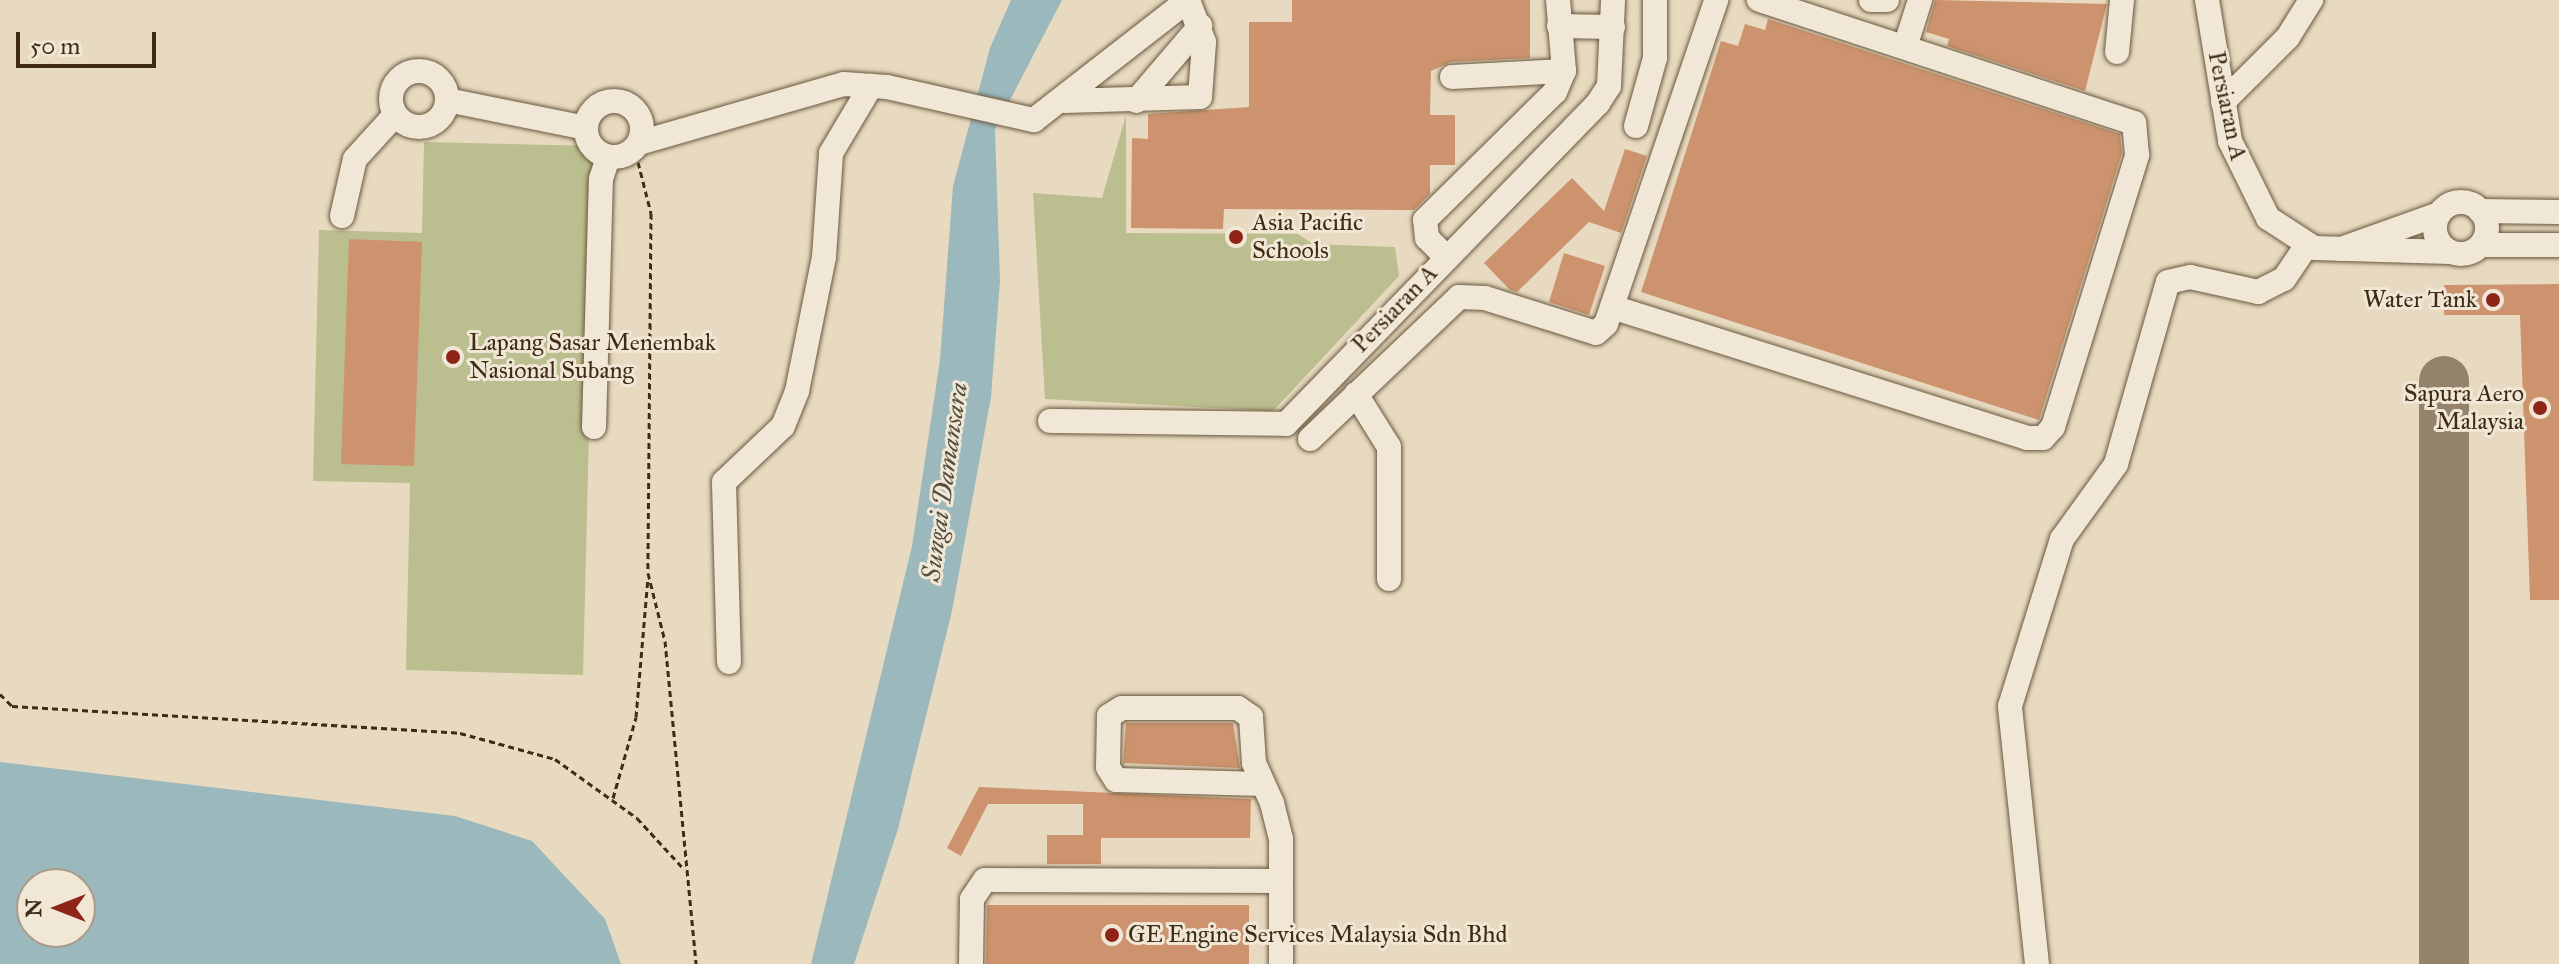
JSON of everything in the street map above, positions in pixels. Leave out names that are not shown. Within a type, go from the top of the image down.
[{"type":"lane","points":[[608,157],[720,123],[805,90],[871,86],[952,100],[1012,118],[1034,120],[1065,101],[1188,0],[1200,26],[1200,97],[1065,101]]},
{"type":"lane","points":[[1445,256],[1427,238],[1425,220],[1555,92],[1564,71],[1558,0]]},
{"type":"lane","name":"Persiaran A","points":[[1050,421],[1286,424],[1609,86],[1613,0]]},
{"type":"lane","points":[[1636,126],[1655,58],[1655,0]]},
{"type":"lane","points":[[1310,439],[1459,297],[1485,298],[1596,333],[1612,307],[1716,0]]},
{"type":"lane","points":[[1612,307],[2043,438],[2140,136],[2116,115],[1906,44],[1759,0]]},
{"type":"lane","points":[[1871,0],[1887,0]]},
{"type":"lane","points":[[1906,44],[1920,0]]},
{"type":"lane","points":[[2117,52],[2122,0]]},
{"type":"lane","name":"Persiaran A","points":[[2207,0],[2223,102],[2252,199],[2307,245]]},
{"type":"lane","points":[[2223,102],[2288,37],[2311,0]]},
{"type":"lane","points":[[1136,101],[1200,26]]},
{"type":"lane","points":[[1559,26],[1613,27]]},
{"type":"lane","points":[[342,216],[355,159],[395,115],[396,82],[416,71],[438,78],[447,100]]},
{"type":"lane","points":[[1452,77],[1564,71]]},
{"type":"lane","points":[[729,662],[724,482],[783,426],[797,391],[824,257],[831,153],[871,86]]},
{"type":"lane","points":[[447,100],[586,128]]},
{"type":"lane","points":[[395,115],[427,126],[447,100]]},
{"type":"lane","points":[[586,128],[601,104],[621,102],[641,121],[636,147]]},
{"type":"lane","points":[[586,128],[592,146],[608,157]]},
{"type":"lane","points":[[1504,142],[1531,169]]},
{"type":"lane","points":[[594,427],[601,179],[608,157]]},
{"type":"lane","points":[[2341,249],[2439,214],[2454,203],[2480,211],[2559,212]]},
{"type":"lane","points":[[2480,211],[2486,226],[2481,245]]},
{"type":"lane","points":[[2439,214],[2436,236],[2450,252]]},
{"type":"lane","points":[[2037,964],[2010,706],[2062,539],[2116,464],[2168,282],[2190,277],[2245,290],[2272,288],[2307,245],[2450,252],[2481,245],[2559,245]]},
{"type":"lane","points":[[1356,394],[1389,447],[1389,579]]},
{"type":"lane","points":[[1263,784],[1116,780],[1108,767],[1109,716],[1122,708],[1244,709],[1263,784],[1279,823],[1281,964]]},
{"type":"lane","points":[[971,964],[972,899],[985,880],[1281,881]]},
{"type":"path","points":[[613,798],[636,717],[648,573],[651,213],[636,147]]},
{"type":"path","points":[[648,573],[665,641],[683,868],[696,964]]},
{"type":"path","points":[[0,694],[12,706],[460,733],[555,759],[613,798],[683,868]]},
{"type":"green space","points":[[1126,115],[1126,233],[1298,234],[1313,244],[1395,247],[1399,276],[1273,411],[1045,399],[1033,193],[1102,198]]},
{"type":"green space","name":"Lapang Sasar Menembak Nasional Subang","points":[[424,142],[596,146],[583,675],[406,670],[410,483],[313,481],[319,230],[422,233]]},
{"type":"water","name":"Sungai Damansara","points":[[1011,0],[1062,0],[995,129],[1000,281],[991,397],[952,611],[898,829],[854,964],[811,964],[912,546],[940,360],[953,186],[990,48]]},
{"type":"water","points":[[0,762],[455,816],[532,841],[605,919],[621,964],[0,964]]},
{"type":"building","points":[[1292,0],[1530,0],[1530,58],[1451,62],[1431,71],[1430,115],[1455,115],[1455,165],[1430,165],[1430,194],[1414,210],[1224,209],[1223,229],[1131,228],[1132,138],[1148,139],[1148,114],[1249,107],[1249,22],[1292,22]]},
{"type":"building","points":[[1935,0],[2107,4],[2085,91],[1947,46],[1949,39],[1926,32]]},
{"type":"building","points":[[1768,19],[2120,134],[2122,153],[2039,420],[1641,292],[1721,41],[1738,46],[1745,24],[1765,30]]},
{"type":"building","points":[[1625,149],[1647,156],[1621,233],[1589,222],[1517,292],[1510,290],[1484,263],[1572,178],[1604,211]]},
{"type":"building","points":[[349,239],[422,242],[414,466],[341,464]]},
{"type":"building","points":[[1564,253],[1605,266],[1589,315],[1549,302]]},
{"type":"building","points":[[2559,284],[2559,600],[2530,600],[2520,315],[2444,315],[2444,285]]},
{"type":"building","points":[[1126,723],[1233,723],[1240,768],[1123,763]]},
{"type":"building","points":[[979,787],[1251,799],[1250,838],[1101,838],[1101,864],[1047,864],[1047,835],[1083,835],[1083,804],[988,804],[961,856],[947,848]]},
{"type":"building","name":"GE Engine Services Malaysia Sdn Bhd","points":[[987,905],[1249,905],[1249,964],[986,964]]},
{"type":"taxiway","points":[[2444,381],[2444,964]]},
{"type":"place","name":"Asia Pacific Schools","points":[[1236,237]]},
{"type":"place","name":"Water Tank","points":[[2493,300]]},
{"type":"place","name":"Lapang Sasar Menembak Nasional Subang","points":[[453,357]]},
{"type":"place","name":"Sapura Aero Malaysia","points":[[2540,408]]},
{"type":"place","name":"GE Engine Services Malaysia Sdn Bhd","points":[[1112,935]]}]
